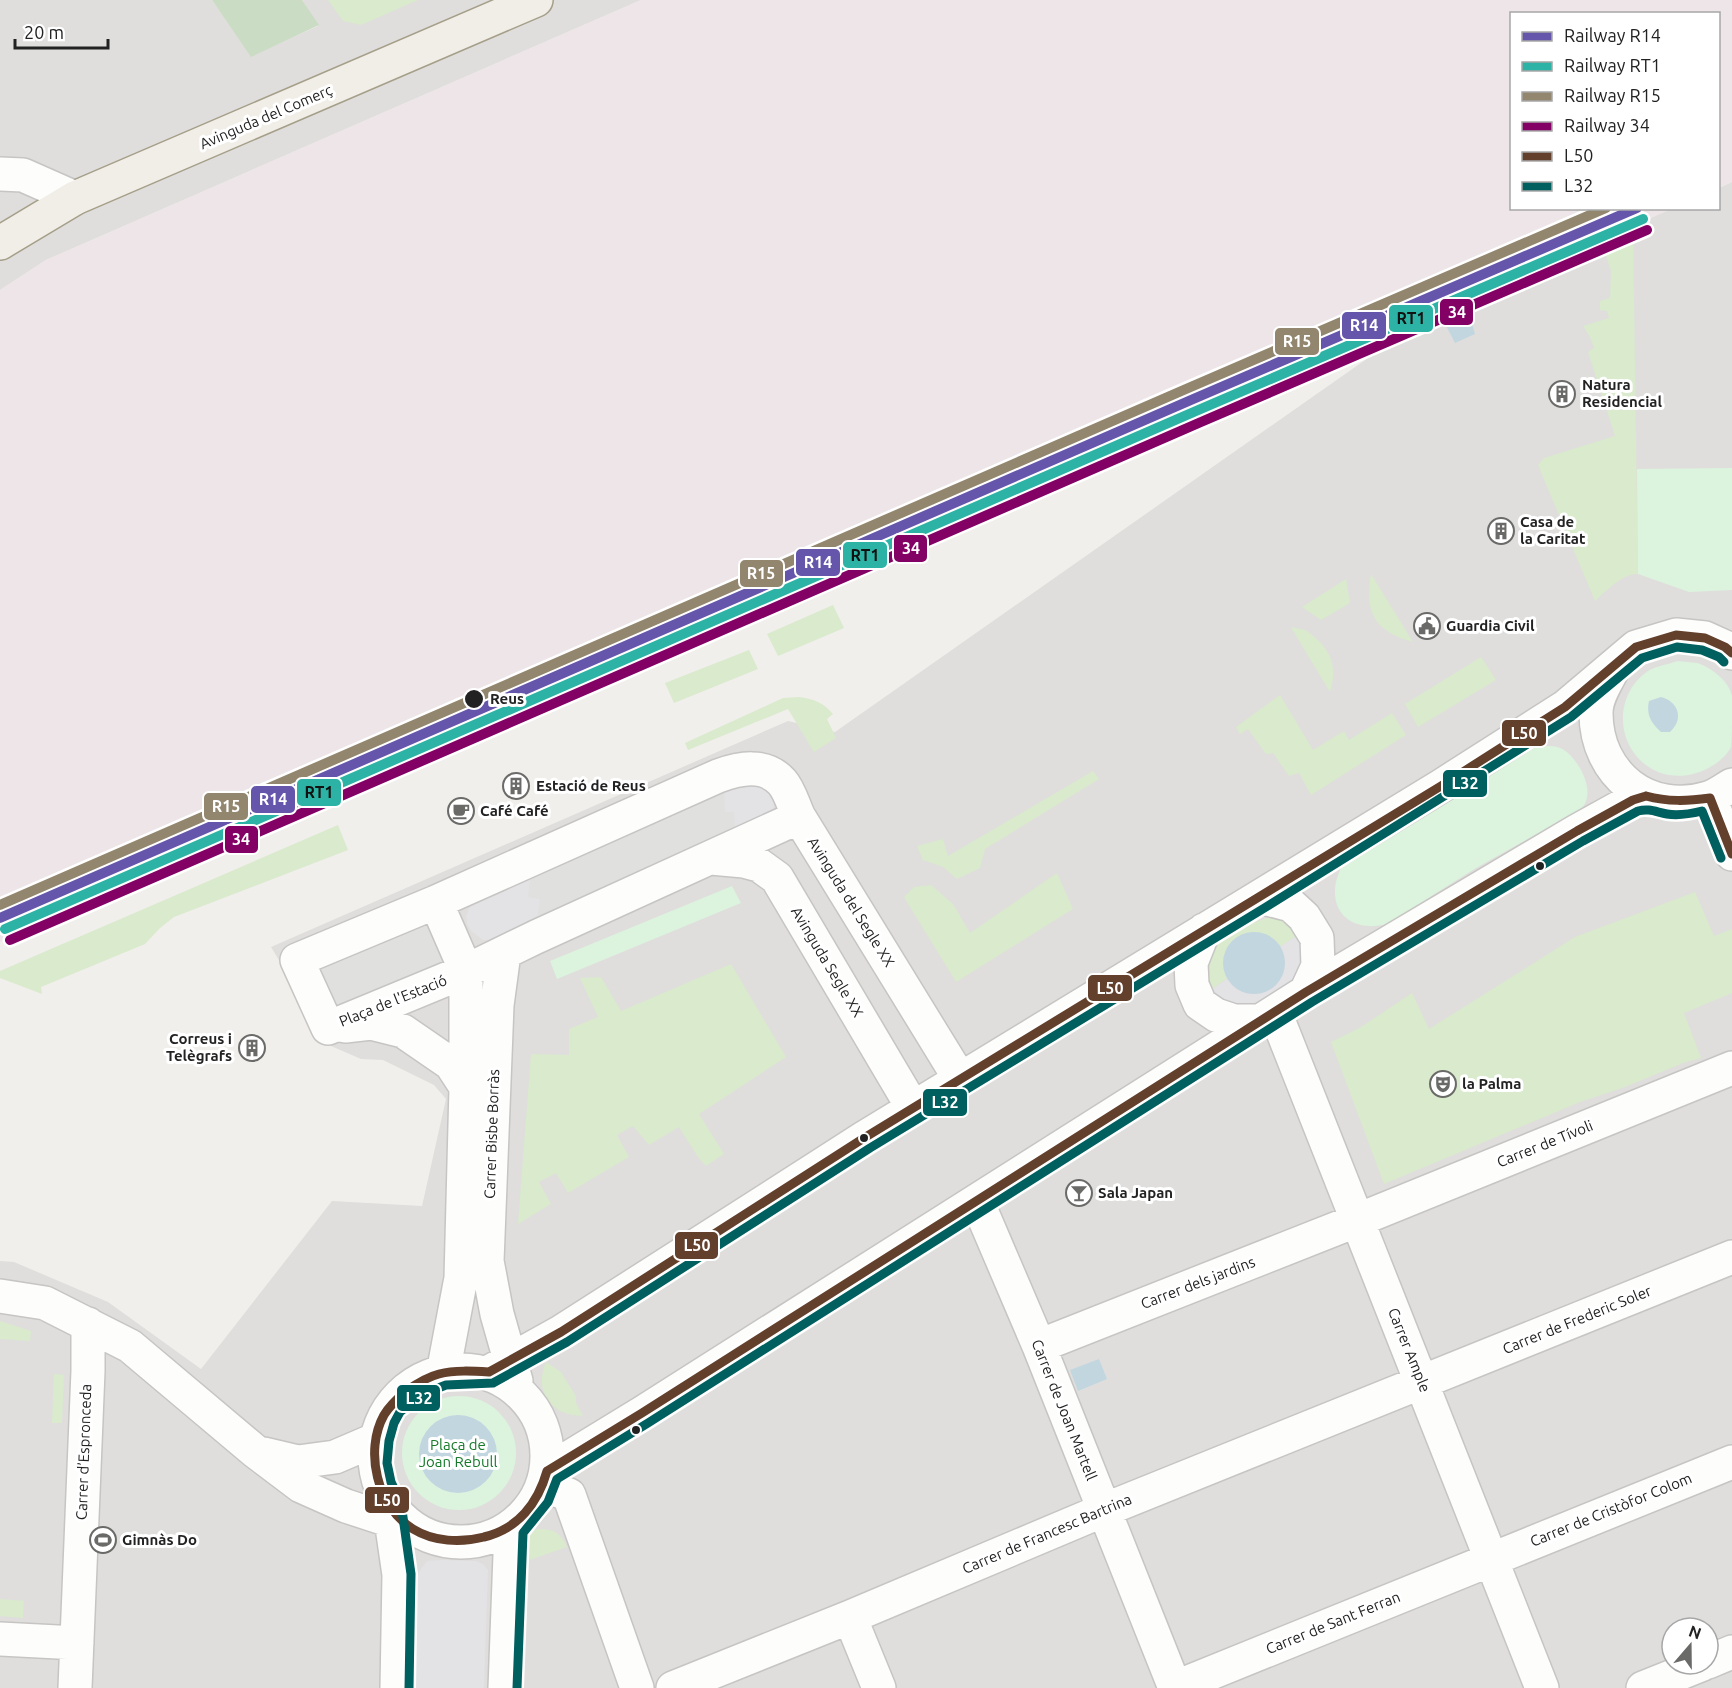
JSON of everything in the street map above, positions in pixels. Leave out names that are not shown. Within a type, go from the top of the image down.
[{"type":"main road","name":"Avinguda del Comerç","points":[[0,243],[75,198],[536,0]]},
{"type":"street","points":[[0,174],[23,175],[75,198]]},
{"type":"street","points":[[397,1688],[399,1575],[397,1518],[380,1486],[375,1464],[382,1418],[391,1404],[422,1381],[443,1372],[470,1371],[506,1375],[561,1332],[913,1108],[1441,786],[1565,707],[1636,647],[1676,634],[1705,638],[1725,647],[1732,653]]},
{"type":"street","points":[[1614,667],[1600,692],[1596,712],[1599,741],[1612,768],[1629,786],[1646,796],[1668,802],[1681,803],[1721,791],[1732,854]]},
{"type":"street","name":"Avinguda del Segle XX","points":[[718,776],[747,768],[773,775],[783,783],[800,818],[960,1079]]},
{"type":"street","name":"Plaça de l'Estació","points":[[718,776],[436,902],[297,960],[328,1028],[466,971],[800,818]]},
{"type":"street","points":[[546,1478],[642,1413],[1306,992],[1577,831],[1633,800],[1646,796]]},
{"type":"street","name":"Avinguda Segle XX","points":[[711,858],[759,865],[777,878],[913,1108]]},
{"type":"street","points":[[1260,897],[1291,905],[1304,917],[1317,938],[1318,966],[1306,992]]},
{"type":"street","name":"Plaça de l'Estació","points":[[436,902],[466,971]]},
{"type":"street","points":[[1204,930],[1191,963],[1192,985],[1200,1004],[1216,1015],[1234,1021],[1268,1016]]},
{"type":"street","name":"Carrer Bisbe Borràs","points":[[504,953],[497,1005],[487,1261],[506,1375]]},
{"type":"street","name":"Carrer Bisbe Borràs","points":[[443,1372],[461,1278],[466,1087],[466,971]]},
{"type":"street","name":"Carrer Ample","points":[[1268,1016],[1358,1220],[1542,1688]]},
{"type":"street","name":"Carrer Bisbe Borràs","points":[[328,1028],[371,1023],[403,1031],[451,1064],[466,1087]]},
{"type":"street","name":"Carrer de Tívoli","points":[[1358,1220],[1732,1068]]},
{"type":"street","name":"Carrer de Joan Martell","points":[[977,1201],[1038,1346],[1175,1688]]},
{"type":"street","name":"Carrer dels jardins","points":[[1038,1346],[1358,1220]]},
{"type":"street","name":"Carrer de Frederic Soler","points":[[1423,1382],[1732,1257]]},
{"type":"street","points":[[0,1296],[45,1303],[130,1346],[256,1452],[301,1486],[346,1506],[397,1518],[423,1534],[446,1540],[470,1540],[494,1536],[511,1528],[534,1503],[546,1478],[547,1455],[543,1433],[529,1404],[506,1375]]},
{"type":"street","points":[[497,1314],[561,1332]]},
{"type":"street","name":"Carrer d’Espronceda","points":[[75,1688],[88,1324]]},
{"type":"street","name":"Carrer de Francesc Bartrina","points":[[673,1688],[850,1617],[1104,1510],[1423,1382]]},
{"type":"street","points":[[256,1452],[298,1462],[335,1457],[377,1439]]},
{"type":"street","name":"Carrer de Cristòfor Colom","points":[[1491,1559],[1732,1462]]},
{"type":"street","points":[[546,1478],[569,1495],[637,1688]]},
{"type":"street","points":[[505,1688],[511,1528]]},
{"type":"street","name":"Carrer de Sant Ferran","points":[[1175,1688],[1491,1559]]},
{"type":"street","points":[[850,1617],[879,1688]]},
{"type":"street","points":[[0,1639],[76,1642]]},
{"type":"street","points":[[1643,1688],[1672,1676]]},
{"type":"shaded area","points":[[0,0],[212,0],[251,56],[318,26],[302,0],[641,0],[46,260],[0,290]]},
{"type":"shaded area","points":[[641,0],[1732,0],[1732,182],[1720,188],[1720,12],[1510,12],[1510,210],[1669,210],[1298,375],[906,559],[0,942],[0,290],[46,260]]},
{"type":"shaded area","points":[[1732,182],[1732,1688],[0,1688],[0,1261],[14,1262],[108,1302],[201,1369],[332,1201],[422,1206],[446,1099],[434,1085],[383,1060],[361,1059],[331,1046],[271,947],[788,721],[835,732],[1425,318],[1669,210],[1720,210],[1720,188]]},
{"type":"shaded area","points":[[718,776],[734,812],[735,835],[537,922],[540,899],[528,897],[531,874]]},
{"type":"shaded area","points":[[754,781],[772,794],[773,810],[770,817],[735,835],[734,812],[725,812],[724,790]]},
{"type":"shaded area","points":[[531,874],[528,897],[540,899],[537,922],[491,941],[483,940],[471,931],[466,916],[472,901]]},
{"type":"shaded area","points":[[436,902],[466,971],[328,1028],[297,960]]},
{"type":"shaded area","points":[[1301,933],[1308,957],[1292,983],[1254,1007],[1240,1011],[1206,993],[1227,979],[1234,987],[1253,994],[1262,993],[1278,983],[1283,975],[1285,964],[1281,946]]},
{"type":"shaded area","points":[[427,1561],[476,1561],[488,1570],[484,1688],[415,1688],[418,1575]]},
{"type":"green space","points":[[212,0],[302,0],[319,25],[251,57]]},
{"type":"green space","points":[[328,0],[418,0],[361,25],[343,21]]},
{"type":"green space","points":[[1633,228],[1638,574],[1621,579],[1595,601],[1538,465],[1544,458],[1615,436],[1588,352],[1594,348],[1583,326],[1609,318],[1607,311],[1600,310],[1600,301],[1610,298],[1611,271],[1602,243]]},
{"type":"green space","points":[[1732,468],[1732,590],[1689,592],[1638,574],[1637,469]]},
{"type":"green space","points":[[1371,574],[1413,642],[1389,632],[1375,618],[1369,600]]},
{"type":"green space","points":[[1346,579],[1350,603],[1321,620],[1302,607]]},
{"type":"green space","points":[[833,605],[844,628],[778,656],[767,634]]},
{"type":"green space","points":[[1291,627],[1305,630],[1320,642],[1328,653],[1333,672],[1330,692]]},
{"type":"green space","points":[[749,650],[758,669],[674,703],[665,683]]},
{"type":"green space","points":[[1481,657],[1496,680],[1418,727],[1405,704]]},
{"type":"green space","points":[[1678,661],[1697,663],[1713,671],[1727,685],[1732,696],[1731,747],[1723,758],[1712,766],[1681,776],[1660,773],[1642,762],[1628,743],[1623,720],[1627,698],[1639,679],[1651,669]]},
{"type":"green space","points":[[1280,695],[1313,750],[1344,731],[1349,740],[1392,713],[1406,735],[1311,795],[1299,773],[1289,776],[1273,753],[1266,754],[1248,729],[1240,734],[1236,727]]},
{"type":"green space","points":[[799,697],[818,702],[833,714],[827,719],[836,738],[814,752],[788,709],[688,750],[685,743],[783,698]]},
{"type":"green space","points":[[1545,746],[1564,750],[1575,760],[1583,775],[1587,791],[1587,798],[1581,808],[1476,868],[1387,924],[1359,925],[1349,920],[1341,912],[1336,903],[1335,891],[1343,864],[1520,755]]},
{"type":"green space","points":[[1093,771],[1099,779],[985,849],[980,868],[957,879],[943,867],[923,860],[917,846],[943,839],[948,856]]},
{"type":"green space","points":[[338,825],[348,850],[174,917],[145,944],[41,987],[42,994],[0,978],[0,971]]},
{"type":"green space","points":[[1057,873],[1073,909],[956,982],[904,897],[914,887],[931,885],[953,904],[970,933]]},
{"type":"green space","points":[[732,886],[741,903],[557,979],[550,961]]},
{"type":"green space","points":[[1695,892],[1714,936],[1732,929],[1732,993],[1684,1013],[1701,1058],[1580,1102],[1384,1184],[1331,1042],[1361,1027],[1412,993],[1429,1029],[1575,937]]},
{"type":"green space","points":[[1272,917],[1283,919],[1301,933],[1281,946],[1269,937],[1258,933],[1247,933],[1238,937],[1230,944],[1225,954],[1224,965],[1227,979],[1206,993],[1205,960],[1215,946],[1234,932]]},
{"type":"green space","points":[[731,964],[786,1057],[699,1114],[724,1154],[706,1166],[679,1127],[649,1145],[633,1126],[617,1135],[629,1157],[568,1193],[556,1173],[539,1182],[551,1204],[518,1224],[531,1054],[569,1055],[569,1029],[598,1017],[580,978],[601,977],[621,1011]]},
{"type":"green space","points":[[0,1321],[31,1331],[30,1341],[0,1339]]},
{"type":"green space","points":[[546,1362],[561,1372],[576,1396],[576,1403],[583,1416],[562,1412],[548,1400],[542,1383]]},
{"type":"green space","points":[[54,1374],[64,1375],[62,1423],[52,1423]]},
{"type":"green space","name":"Plaça de Joan Rebull","points":[[459,1396],[481,1400],[499,1413],[512,1431],[516,1453],[512,1475],[499,1493],[481,1506],[459,1510],[437,1506],[419,1493],[406,1475],[402,1453],[406,1431],[419,1413],[437,1400]]},
{"type":"green space","points":[[537,1529],[556,1532],[567,1547],[518,1564],[520,1547],[524,1539]]},
{"type":"green space","points":[[0,1599],[24,1601],[23,1618],[0,1616]]},
{"type":"water","points":[[1478,295],[1471,320],[1475,334],[1455,343],[1439,312]]},
{"type":"water","points":[[1661,697],[1672,703],[1678,712],[1677,722],[1670,732],[1661,732],[1652,722],[1649,714],[1649,701]]},
{"type":"water","points":[[1254,932],[1266,934],[1276,941],[1283,951],[1285,963],[1283,975],[1276,985],[1266,992],[1254,994],[1242,992],[1232,985],[1225,975],[1223,963],[1225,951],[1232,941],[1242,934]]},
{"type":"water","points":[[1099,1359],[1107,1379],[1078,1391],[1070,1370]]},
{"type":"water","points":[[458,1415],[473,1418],[486,1426],[494,1439],[497,1454],[494,1469],[486,1482],[473,1490],[458,1493],[443,1490],[430,1482],[422,1469],[419,1454],[422,1439],[430,1426],[443,1418]]},
{"type":"rail line","name":"R15","points":[[0,905],[1601,210]]},
{"type":"rail line","name":"R14","points":[[0,918],[1632,210]]},
{"type":"rail line","name":"RT1","points":[[5,929],[1643,219]]},
{"type":"rail line","name":"34","points":[[10,940],[1647,230]]},
{"type":"transit line","name":"L50","points":[[489,1372],[561,1332],[864,1138],[1441,786],[1565,707],[1636,647],[1676,635],[1705,638],[1725,647],[1732,653]]},
{"type":"transit line","name":"L32","points":[[409,1688],[411,1574],[401,1503],[391,1482],[387,1463],[389,1441],[394,1423],[400,1412],[414,1401],[446,1385],[493,1383],[567,1342],[870,1148],[1266,907],[1571,717],[1642,658],[1677,647],[1702,650],[1719,657],[1724,662]]},
{"type":"transit line","name":"L50","points":[[1646,796],[1678,800],[1710,798]]},
{"type":"transit line","name":"L50","points":[[547,1471],[1306,992],[1577,831],[1633,800],[1646,796]]},
{"type":"transit line","name":"L50","points":[[1710,798],[1732,854]]},
{"type":"transit line","name":"L32","points":[[517,1688],[523,1533],[548,1502],[557,1479],[1312,1002],[1583,841],[1638,811],[1649,810],[1676,815],[1702,811],[1721,858]]},
{"type":"transit line","name":"L50","points":[[489,1372],[451,1372],[430,1377],[406,1391],[386,1411],[378,1429],[375,1461],[383,1493],[390,1507],[413,1529],[430,1537],[457,1541],[484,1537],[507,1528],[525,1513],[538,1494],[547,1471]]},
{"type":"place","name":"Natura Residencial","points":[[1562,394]]},
{"type":"place","name":"Casa de la Caritat","points":[[1501,531]]},
{"type":"place","name":"Guardia Civil","points":[[1427,626]]},
{"type":"place","name":"Reus","points":[[474,699]]},
{"type":"place","name":"Estació de Reus","points":[[516,786]]},
{"type":"place","name":"Café Café","points":[[461,811]]},
{"type":"place","name":"Correus i Telègrafs","points":[[252,1048]]},
{"type":"place","name":"la Palma","points":[[1443,1084]]},
{"type":"place","name":"Sala Japan","points":[[1079,1193]]},
{"type":"place","name":"Gimnàs Do","points":[[103,1540]]}]
